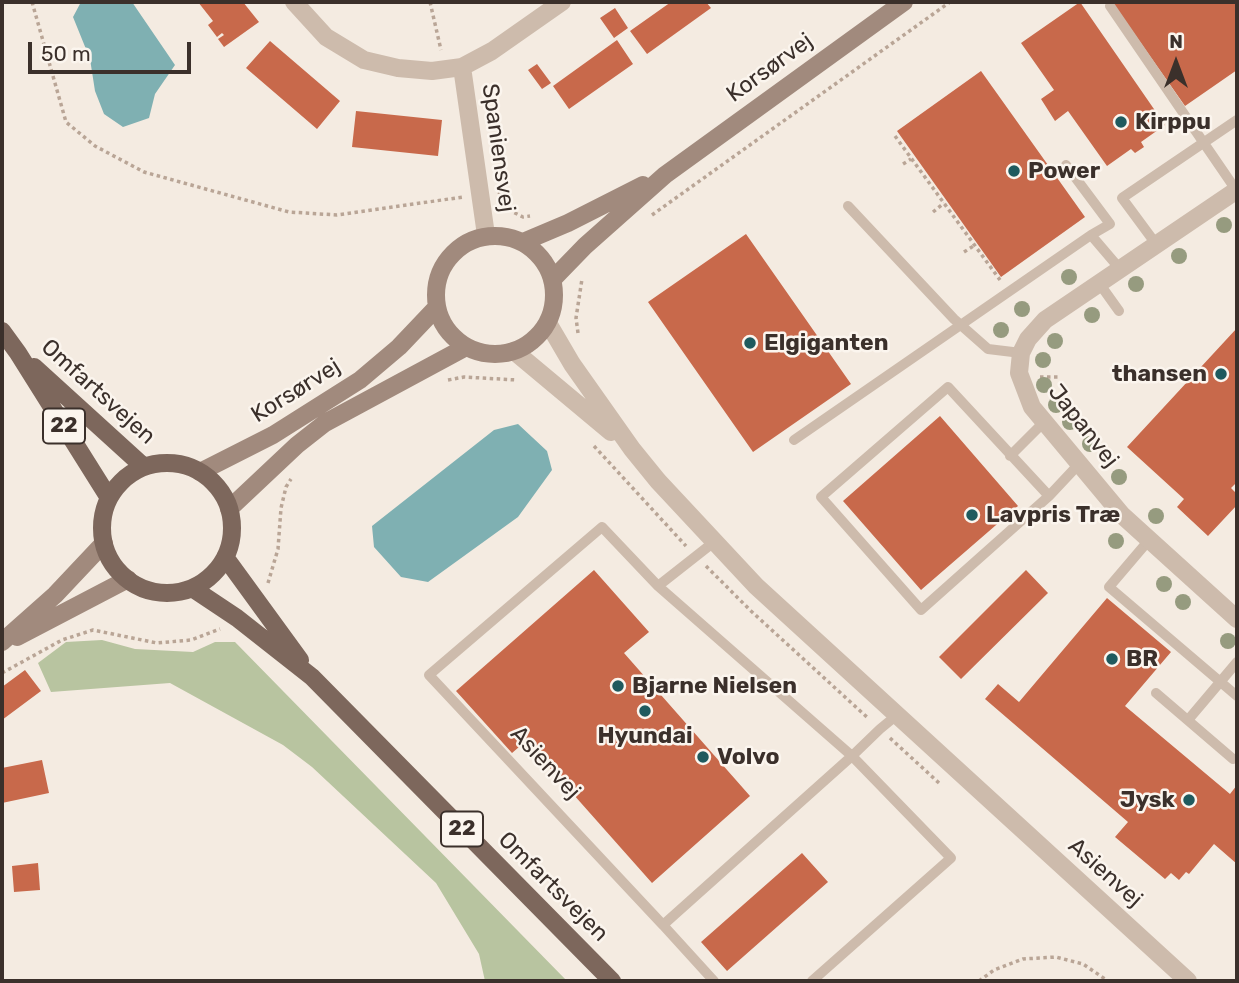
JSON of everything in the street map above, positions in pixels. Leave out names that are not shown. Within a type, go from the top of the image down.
[{"type":"main road","name":"Korsørvej","points":[[553,279],[585,246],[665,174],[904,2]]},
{"type":"main road","name":"Korsørvej","points":[[523,242],[568,223],[665,174]]},
{"type":"main road","points":[[486,235],[505,236],[523,242],[537,251],[547,264],[553,279],[554,302],[548,323],[533,340],[514,351],[481,353],[452,336],[443,323],[437,307],[436,288],[441,269],[452,253],[468,242],[486,235]]},
{"type":"main road","name":"Korsørvej","points":[[200,472],[273,435],[344,391],[399,347],[437,307]]},
{"type":"main road","name":"Omfartsvejen","points":[[2,331],[109,498]]},
{"type":"main road","name":"Korsørvej","points":[[229,509],[297,445],[326,423],[466,346]]},
{"type":"main road","name":"Omfartsvejen","points":[[18,353],[144,467]]},
{"type":"main road","points":[[163,463],[182,465],[200,472],[223,494],[229,509],[231,541],[225,557],[217,570],[192,588],[159,592],[142,588],[128,579],[109,557],[104,543],[104,513],[109,498],[118,485],[144,467],[163,463]]},
{"type":"main road","points":[[2,644],[55,595],[104,543]]},
{"type":"main road","name":"Omfartsvejen","points":[[225,557],[312,677]]},
{"type":"main road","points":[[2,644],[128,579]]},
{"type":"main road","name":"Omfartsvejen","points":[[192,588],[237,618],[312,677],[612,981]]},
{"type":"street","name":"Spaniensvej","points":[[294,2],[326,37],[364,60],[398,68],[454,68],[492,51],[562,2]]},
{"type":"street","name":"Spaniensvej","points":[[454,68],[481,194],[486,235]]},
{"type":"street","points":[[1021,353],[1028,339],[1045,320],[1237,190]]},
{"type":"street","name":"Asienvej","points":[[548,323],[572,364],[632,449],[756,586],[1188,981]]},
{"type":"street","name":"Asienvej","points":[[514,351],[632,449]]},
{"type":"street","name":"Japanvej","points":[[1021,353],[1019,373],[1032,407],[1044,422],[1122,515],[1237,619]]},
{"type":"lane","points":[[1110,6],[1237,190]]},
{"type":"lane","points":[[1156,244],[1122,198],[1237,120]]},
{"type":"lane","points":[[794,440],[1110,224],[1066,165]]},
{"type":"lane","points":[[848,206],[962,326],[988,349],[1021,353]]},
{"type":"lane","points":[[1091,235],[1120,269]]},
{"type":"lane","points":[[1099,283],[1119,311]]},
{"type":"lane","points":[[1049,496],[948,387],[821,497],[921,610],[1049,496],[1080,464]]},
{"type":"lane","points":[[1010,456],[1044,422]]},
{"type":"lane","name":"Asienvej","points":[[663,925],[429,676],[602,527],[658,586],[852,755],[951,858],[812,981]]},
{"type":"lane","points":[[1149,540],[1109,587],[1237,696]]},
{"type":"lane","points":[[658,586],[714,542]]},
{"type":"lane","points":[[1188,720],[1237,662]]},
{"type":"lane","points":[[1156,693],[1233,759]]},
{"type":"lane","points":[[714,981],[663,925],[897,715]]},
{"type":"path","points":[[32,2],[66,122],[95,146],[144,172],[289,212],[337,215],[481,194]]},
{"type":"path","points":[[430,2],[454,68]]},
{"type":"path","points":[[646,221],[950,2]]},
{"type":"path","points":[[895,136],[1010,293]]},
{"type":"path","points":[[903,164],[911,159]]},
{"type":"path","points":[[933,212],[944,203]]},
{"type":"path","points":[[964,252],[975,245]]},
{"type":"path","points":[[572,364],[579,360],[576,318],[581,279],[590,270]]},
{"type":"path","points":[[446,381],[464,377],[519,380]]},
{"type":"path","points":[[589,441],[751,611],[941,785]]},
{"type":"path","points":[[255,599],[267,587],[278,549],[281,509],[286,487],[293,476]]},
{"type":"path","points":[[2,673],[62,640],[93,630],[157,643],[191,640],[222,629],[237,618]]},
{"type":"path","points":[[979,981],[993,970],[1023,959],[1056,957],[1083,964],[1108,981]]},
{"type":"green space","points":[[102,640],[135,649],[193,652],[215,642],[235,642],[567,981],[485,981],[479,954],[436,883],[312,767],[283,745],[170,683],[51,692],[38,663],[66,642]]},
{"type":"water","points":[[81,2],[132,2],[175,65],[155,94],[149,118],[123,127],[104,114],[95,91],[90,59],[73,17]]},
{"type":"water","points":[[518,424],[547,451],[552,470],[518,517],[428,582],[401,577],[374,547],[372,526],[494,430]]},
{"type":"building","points":[[198,2],[243,2],[259,22],[224,47],[218,39],[224,35],[222,33],[217,37],[208,25],[213,21]]},
{"type":"building","points":[[671,2],[706,2],[711,8],[647,54],[630,31]]},
{"type":"building","points":[[1080,2],[1165,125],[1141,142],[1144,147],[1135,153],[1131,149],[1107,166],[1068,111],[1055,121],[1041,99],[1054,90],[1021,43]]},
{"type":"building","points":[[1112,2],[1237,2],[1237,70],[1185,106]]},
{"type":"building","points":[[615,8],[628,28],[614,38],[600,18]]},
{"type":"building","points":[[617,40],[633,64],[569,109],[553,86]]},
{"type":"building","points":[[270,41],[340,101],[317,129],[246,68]]},
{"type":"building","points":[[537,64],[551,83],[542,89],[528,70]]},
{"type":"building","points":[[981,71],[1085,217],[1001,277],[897,131]]},
{"type":"building","points":[[356,111],[442,120],[438,156],[352,147]]},
{"type":"building","name":"Elgiganten","points":[[746,234],[851,384],[753,452],[648,302]]},
{"type":"building","points":[[1237,328],[1237,482],[1231,488],[1237,494],[1237,505],[1208,536],[1177,507],[1184,499],[1127,447]]},
{"type":"building","points":[[940,416],[1018,506],[921,590],[843,501]]},
{"type":"building","points":[[594,570],[649,632],[624,653],[750,796],[652,883],[526,741],[512,753],[456,691]]},
{"type":"building","points":[[1026,570],[1048,593],[961,679],[939,657]]},
{"type":"building","points":[[1107,598],[1171,652],[1125,706],[1230,794],[1237,785],[1237,864],[1214,844],[1189,874],[1186,872],[1179,880],[1171,873],[1165,879],[1115,837],[1128,822],[985,699],[998,684],[1019,702]]},
{"type":"building","points":[[25,670],[41,691],[2,720],[2,687]]},
{"type":"building","points":[[42,760],[49,793],[2,803],[2,768]]},
{"type":"building","points":[[802,853],[828,882],[727,971],[701,942]]},
{"type":"building","points":[[38,863],[40,890],[14,892],[12,866]]},
{"type":"place","name":"Kirppu","points":[[1121,122]]},
{"type":"place","name":"Power","points":[[1014,171]]},
{"type":"place","name":"Elgiganten","points":[[750,343]]},
{"type":"place","name":"thansen","points":[[1221,374]]},
{"type":"place","name":"Lavpris Træ","points":[[972,515]]},
{"type":"place","name":"BR","points":[[1112,659]]},
{"type":"place","name":"Bjarne Nielsen","points":[[618,686]]},
{"type":"place","name":"Hyundai","points":[[645,711]]},
{"type":"place","name":"Volvo","points":[[703,757]]},
{"type":"place","name":"Jysk","points":[[1189,800]]}]
